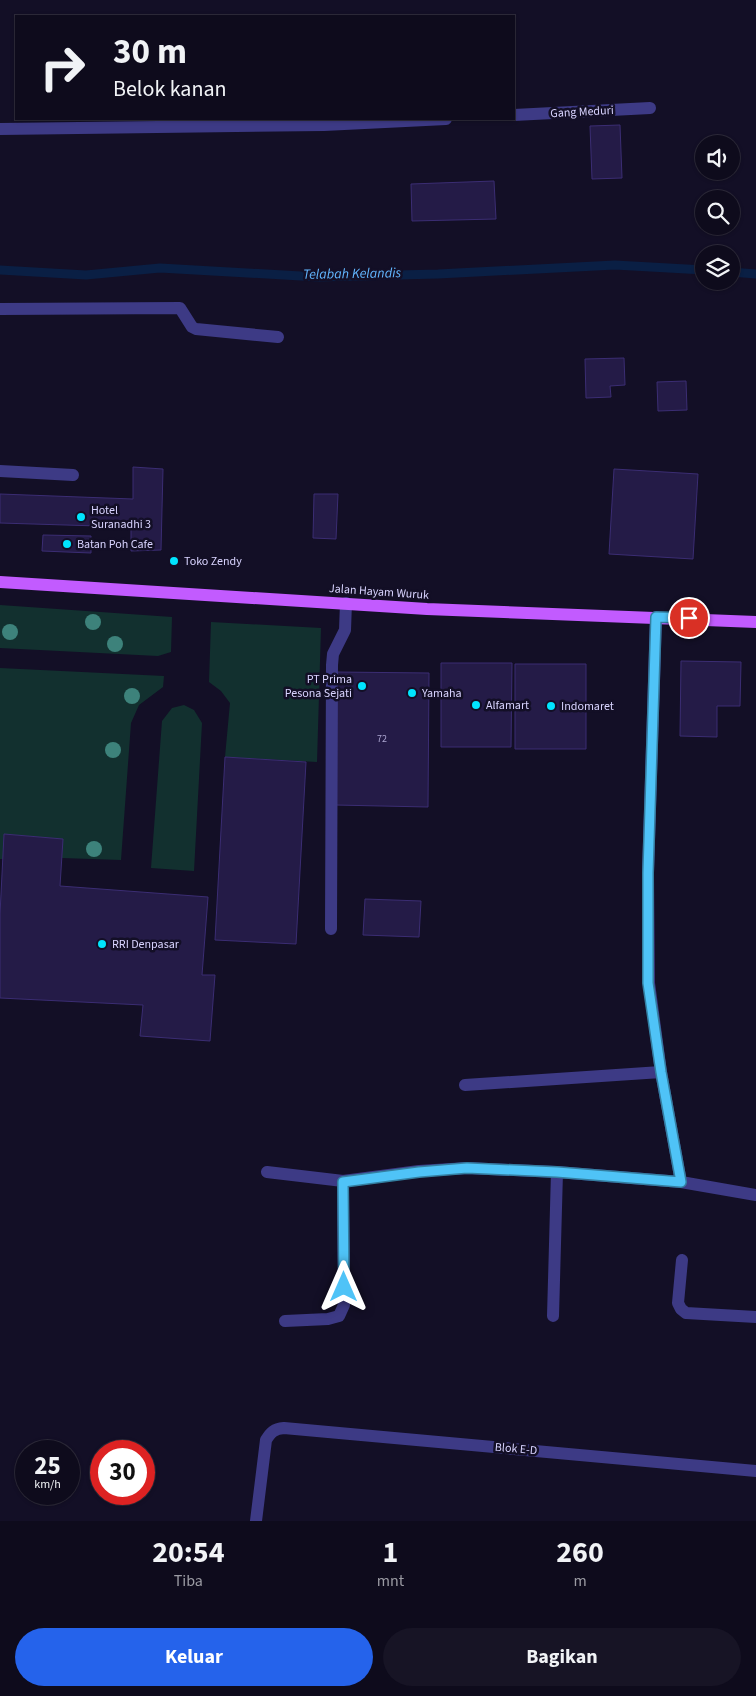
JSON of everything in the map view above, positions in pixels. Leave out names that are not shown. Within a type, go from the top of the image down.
[{"type":"main road","name":"Jalan Hayam Wuruk","points":[[0,582],[427,609],[756,622]]},
{"type":"street","name":"Gang Meduri","points":[[515,115],[650,108]]},
{"type":"street","points":[[0,129],[324,125],[426,120]]},
{"type":"street","points":[[0,309],[180,308],[192,327],[196,329],[278,337]]},
{"type":"street","points":[[0,471],[73,475]]},
{"type":"street","points":[[331,929],[332,664],[333,654],[345,630],[346,604]]},
{"type":"street","points":[[656,617],[648,873],[648,983],[661,1072],[681,1182]]},
{"type":"street","points":[[465,1085],[661,1072]]},
{"type":"street","points":[[267,1172],[343,1182],[467,1168],[557,1172],[681,1182],[756,1195]]},
{"type":"street","points":[[553,1316],[557,1172]]},
{"type":"street","points":[[285,1321],[328,1319],[339,1316],[344,1305],[343,1182]]},
{"type":"street","points":[[682,1260],[678,1303],[686,1313],[756,1317]]},
{"type":"street","name":"Blok E-D","points":[[256,1521],[266,1440],[275,1429],[284,1428],[756,1471]]},
{"type":"green space","points":[[0,605],[172,617],[171,652],[158,656],[0,648]]},
{"type":"green space","points":[[211,622],[321,628],[317,762],[225,757],[230,703],[221,691],[209,682]]},
{"type":"green space","points":[[0,668],[164,676],[163,687],[139,705],[131,723],[121,860],[62,858],[63,839],[4,834],[3,859],[0,859]]},
{"type":"green space","points":[[184,705],[194,710],[202,723],[194,871],[151,868],[162,721],[172,708]]},
{"type":"building","points":[[620,125],[622,178],[592,179],[590,126]]},
{"type":"building","points":[[494,181],[496,219],[412,221],[411,184]]},
{"type":"building","points":[[624,358],[625,385],[610,386],[611,397],[586,398],[585,359]]},
{"type":"building","points":[[686,381],[687,410],[658,411],[657,382]]},
{"type":"building","points":[[133,467],[163,469],[161,550],[131,551],[131,527],[0,523],[0,494],[133,499]]},
{"type":"building","points":[[614,469],[698,474],[693,559],[609,554]]},
{"type":"building","points":[[314,494],[338,494],[336,539],[313,538]]},
{"type":"building","name":"Batan Poh Cafe","points":[[43,535],[91,536],[91,553],[42,551]]},
{"type":"building","points":[[681,661],[741,662],[740,706],[717,706],[717,737],[680,736]]},
{"type":"building","name":"Alfamart","points":[[441,663],[512,663],[511,747],[441,747]]},
{"type":"building","name":"Indomaret","points":[[515,664],[586,664],[586,749],[515,749]]},
{"type":"building","points":[[336,672],[429,673],[428,807],[335,805]]},
{"type":"building","name":"RRI Denpasar","points":[[225,757],[306,762],[296,944],[215,940]]},
{"type":"building","name":"RRI Denpasar","points":[[4,834],[63,839],[60,886],[208,897],[202,975],[215,975],[210,1041],[140,1036],[143,1005],[0,998],[0,914]]},
{"type":"building","points":[[365,899],[421,901],[419,937],[363,935]]},
{"type":"waterway","name":"Telabah Kelandis","points":[[0,270],[86,275],[160,268],[318,277],[438,274],[615,265],[695,269]]},
{"type":"waterway","name":"Telabah Kelandis","points":[[740,273],[756,274]]},
{"type":"place","name":"Hotel Suranadhi 3","points":[[81,517]]},
{"type":"place","name":"Batan Poh Cafe","points":[[67,544]]},
{"type":"place","name":"Toko Zendy","points":[[174,561]]},
{"type":"place","name":"PT Prima Pesona Sejati","points":[[362,686]]},
{"type":"place","name":"Yamaha","points":[[412,693]]},
{"type":"place","name":"Alfamart","points":[[476,705]]},
{"type":"place","name":"Indomaret","points":[[551,706]]},
{"type":"place","name":"RRI Denpasar","points":[[102,944]]},
{"type":"route","points":[[344,1287],[343,1182],[467,1168],[557,1172],[681,1182],[661,1072],[648,983],[648,873],[656,617],[689,618]]}]
